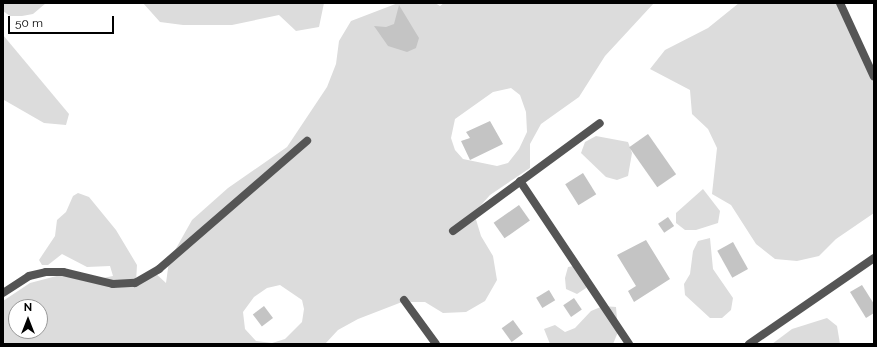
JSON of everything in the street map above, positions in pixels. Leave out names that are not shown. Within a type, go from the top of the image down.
[{"type":"street","points":[[840,3],[874,77]]},
{"type":"street","points":[[453,231],[600,123]]},
{"type":"street","points":[[3,293],[29,276],[46,272],[63,272],[113,284],[135,283],[159,269],[307,141]]},
{"type":"street","points":[[520,181],[629,344]]},
{"type":"street","points":[[749,344],[874,258]]},
{"type":"street","points":[[404,300],[436,344]]},
{"type":"shaded area","points":[[3,3],[46,3],[33,14],[10,16],[3,11]]},
{"type":"shaded area","points":[[143,3],[324,3],[319,27],[296,31],[279,15],[232,25],[183,25],[160,22]]},
{"type":"shaded area","points":[[398,3],[435,3],[440,6],[444,3],[654,3],[605,56],[579,97],[541,124],[530,144],[530,168],[490,195],[474,213],[481,236],[493,256],[497,280],[485,301],[466,312],[443,313],[425,302],[402,302],[358,319],[338,330],[325,344],[3,344],[3,301],[30,283],[68,273],[93,280],[113,276],[110,266],[87,267],[62,254],[48,265],[42,265],[39,260],[55,236],[57,220],[66,212],[73,196],[78,193],[89,197],[116,230],[137,265],[136,282],[153,271],[166,283],[169,261],[192,220],[228,188],[287,147],[327,87],[336,64],[339,41],[351,21]],"holes":[[[511,88],[520,95],[526,112],[527,132],[519,149],[508,163],[497,166],[463,159],[455,150],[451,138],[455,119],[493,92]],[[280,285],[302,300],[304,309],[302,322],[285,339],[272,343],[256,341],[245,329],[243,312],[254,297],[267,288]]]},
{"type":"shaded area","points":[[739,3],[837,3],[874,84],[874,213],[836,239],[819,256],[797,261],[775,259],[756,244],[731,205],[712,194],[717,148],[708,129],[692,114],[690,90],[650,69],[665,50],[708,28]]},
{"type":"shaded area","points":[[3,35],[69,114],[66,125],[44,123],[4,100]]},
{"type":"shaded area","points":[[596,136],[628,142],[632,153],[628,176],[617,180],[606,177],[581,153],[585,142]]},
{"type":"shaded area","points":[[703,189],[720,211],[718,223],[696,230],[685,230],[676,223],[676,213]]},
{"type":"shaded area","points":[[710,238],[713,269],[733,298],[731,310],[722,318],[710,318],[685,295],[684,284],[690,274],[693,251],[698,241]]},
{"type":"shaded area","points":[[580,265],[589,276],[586,288],[577,294],[566,289],[565,278],[568,267]]},
{"type":"shaded area","points":[[603,306],[616,307],[618,332],[613,344],[550,344],[544,329],[555,325],[565,332],[575,328],[591,311]]},
{"type":"shaded area","points":[[827,318],[837,326],[840,344],[772,344],[792,329]]},
{"type":"building","points":[[399,5],[419,38],[416,48],[407,52],[388,46],[374,26],[386,27],[394,24]]},
{"type":"building","points":[[490,121],[503,144],[470,160],[461,141],[470,138],[466,132]]},
{"type":"building","points":[[648,134],[676,174],[657,187],[629,147]]},
{"type":"building","points":[[583,173],[596,194],[578,205],[565,184]]},
{"type":"building","points":[[519,205],[530,221],[505,238],[494,223]]},
{"type":"building","points":[[668,217],[674,226],[664,233],[658,224]]},
{"type":"building","points":[[646,240],[670,279],[634,302],[628,291],[636,286],[617,255]]},
{"type":"building","points":[[733,242],[748,269],[732,278],[717,251]]},
{"type":"building","points":[[862,285],[874,304],[874,313],[866,318],[850,292]]},
{"type":"building","points":[[549,290],[555,300],[542,308],[536,298]]},
{"type":"building","points":[[574,298],[582,310],[571,317],[563,305]]},
{"type":"building","points":[[264,306],[273,318],[262,326],[253,314]]},
{"type":"building","points":[[513,320],[523,334],[512,342],[502,328]]}]
